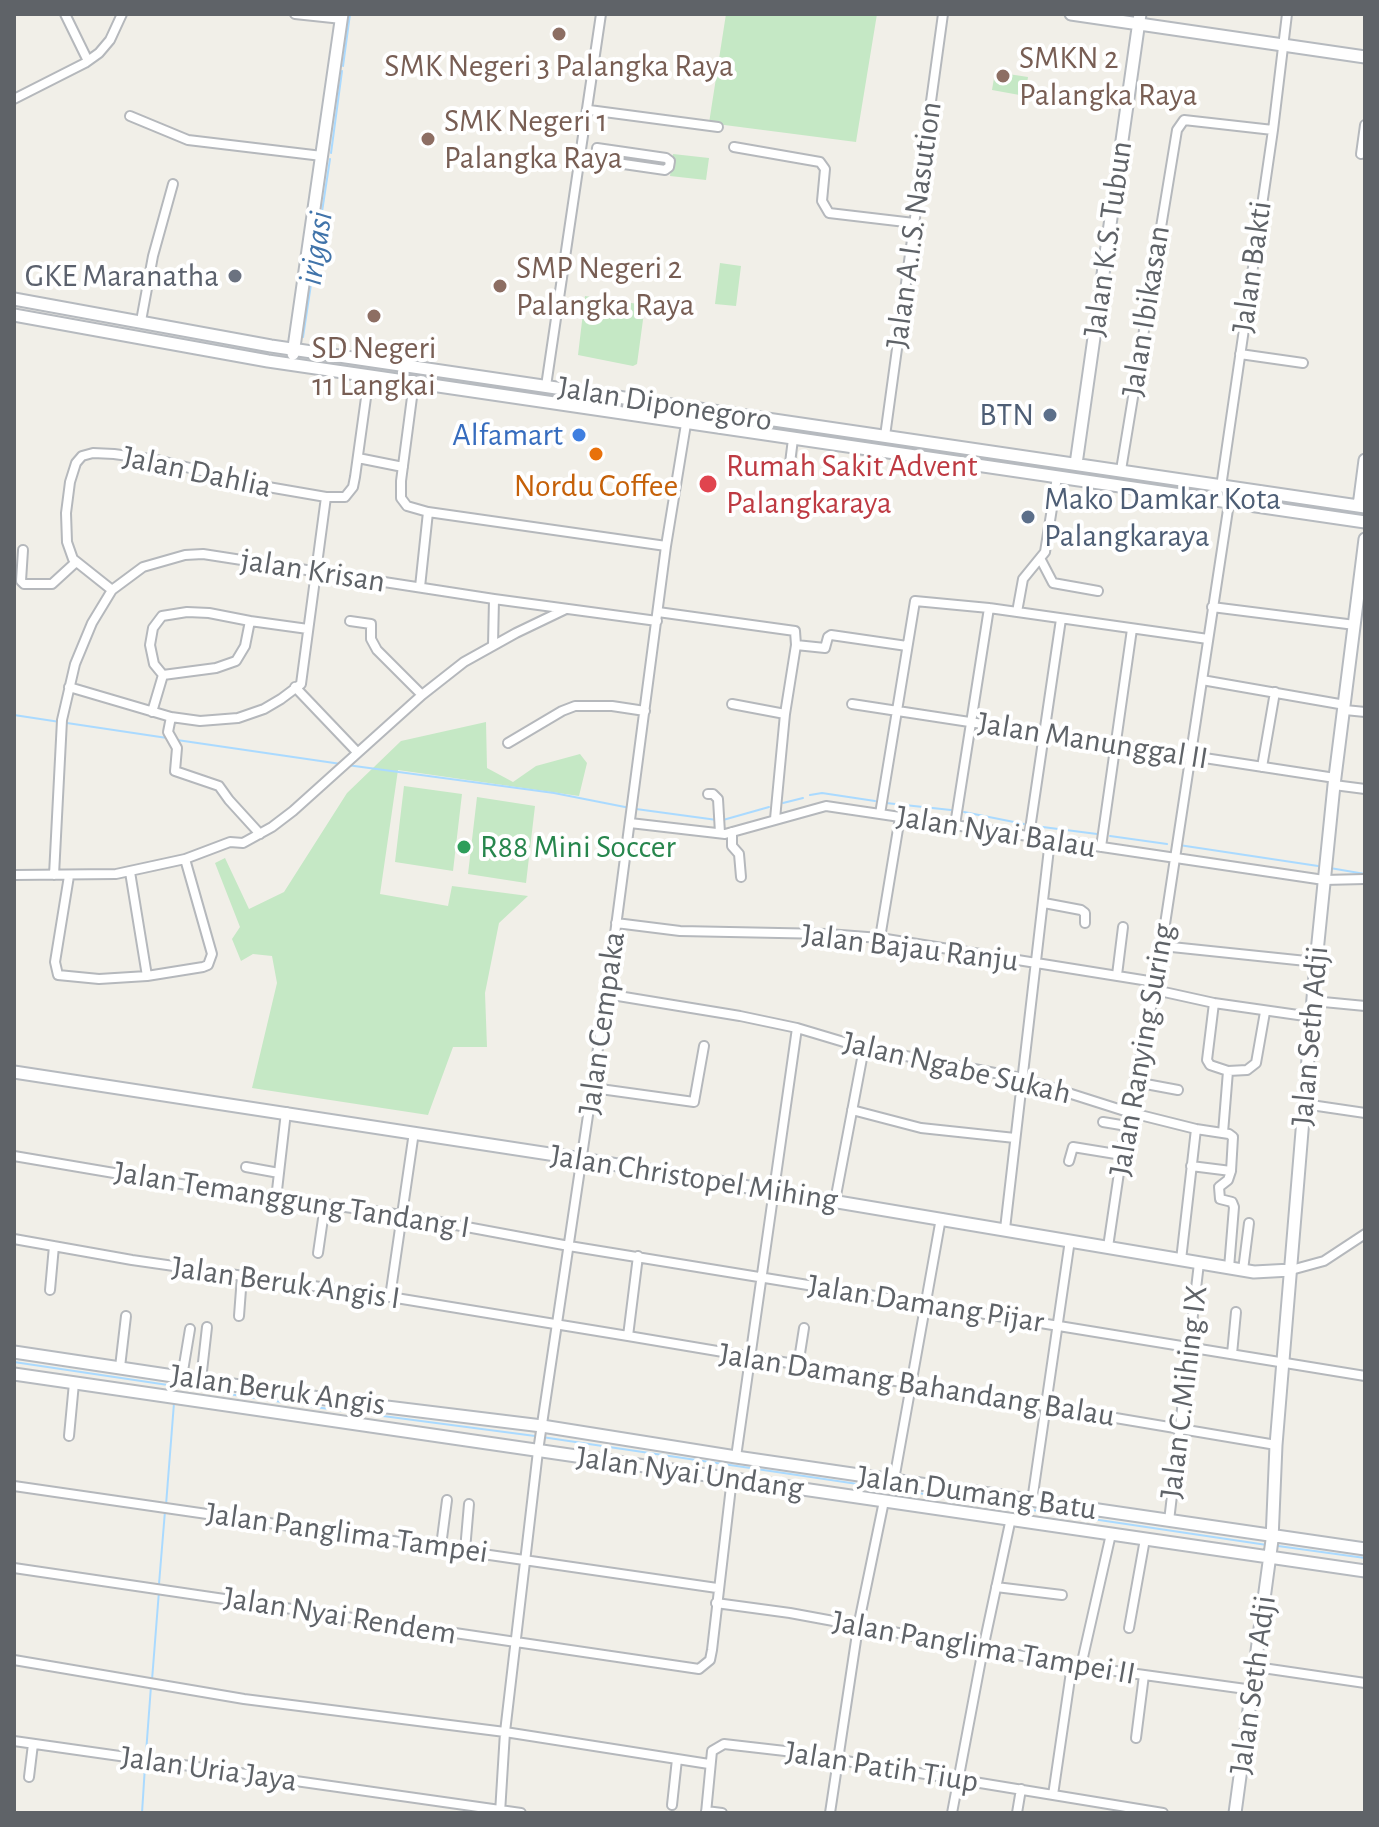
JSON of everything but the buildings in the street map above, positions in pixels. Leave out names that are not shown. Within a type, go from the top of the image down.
[{"type":"street","points":[[65,14],[88,61]]},
{"type":"street","points":[[14,99],[88,61],[105,48],[122,14]]},
{"type":"street","points":[[292,363],[342,17],[295,14]]},
{"type":"street","points":[[546,386],[601,14]]},
{"type":"street","name":"Jalan A.I.S. Nasution","points":[[885,436],[943,14]]},
{"type":"street","points":[[1071,14],[1139,18],[1283,47],[1365,57]]},
{"type":"street","name":"Jalan Bakti","points":[[1221,487],[1287,14]]},
{"type":"street","name":"Jalan K.S. Tubun","points":[[1076,464],[1139,18]]},
{"type":"street","points":[[589,110],[718,127]]},
{"type":"street","points":[[130,116],[188,140],[322,156]]},
{"type":"street","name":"Jalan Ibikasan","points":[[1121,470],[1177,130],[1184,120],[1273,130]]},
{"type":"street","points":[[1361,154],[1365,125]]},
{"type":"street","points":[[734,147],[820,162],[825,169],[822,201],[829,213],[914,223]]},
{"type":"street","points":[[597,148],[670,161],[665,170],[596,160],[596,154],[597,148]]},
{"type":"street","points":[[583,152],[596,154]]},
{"type":"street","points":[[141,321],[153,256],[173,184]]},
{"type":"street","name":"Jalan Diponegoro","points":[[14,299],[294,349],[1362,507]]},
{"type":"street","name":"Jalan Diponegoro","points":[[14,315],[369,376],[1365,522]]},
{"type":"street","points":[[1240,354],[1303,363]]},
{"type":"street","points":[[69,687],[171,717],[200,721],[238,718],[272,705],[301,684],[326,497],[345,497],[350,493],[369,376]]},
{"type":"street","points":[[414,382],[403,467],[402,501],[407,506],[428,512],[666,546]]},
{"type":"street","points":[[686,424],[688,408]]},
{"type":"street","points":[[764,435],[765,420]]},
{"type":"street","name":"Jalan Cempaka","points":[[500,1812],[505,1732],[539,1449],[593,1088],[666,546],[686,424]]},
{"type":"street","points":[[746,467],[785,470],[790,463],[793,439]]},
{"type":"street","points":[[979,466],[982,450]]},
{"type":"street","name":"Jalan Dahlia","points":[[76,562],[70,553],[66,530],[70,482],[76,463],[82,456],[93,453],[157,460],[268,487],[326,497]]},
{"type":"street","points":[[358,458],[403,467]]},
{"type":"street","points":[[1362,507],[1365,460]]},
{"type":"street","points":[[1017,612],[1023,579],[1045,552],[1057,477]]},
{"type":"street","name":"Jalan Ranying Suring","points":[[1108,1247],[1128,1112],[1162,946],[1229,503]]},
{"type":"street","points":[[420,587],[428,512]]},
{"type":"street","name":"Jalan Seth Adji","points":[[1235,1813],[1272,1538],[1276,1445],[1324,875],[1365,539]]},
{"type":"street","points":[[23,550],[21,581],[24,584],[49,585],[76,562],[112,590]]},
{"type":"street","name":"jalan Krisan","points":[[54,875],[62,717],[69,687],[81,648],[112,590],[143,567],[185,555],[203,554],[567,609],[795,631],[796,645]]},
{"type":"street","points":[[1041,560],[1053,583],[1098,591]]},
{"type":"street","points":[[493,645],[494,599]]},
{"type":"street","points":[[881,809],[915,601],[989,608],[1208,639]]},
{"type":"street","points":[[1212,607],[1355,625]]},
{"type":"street","points":[[956,820],[989,608]]},
{"type":"street","points":[[14,875],[69,876],[130,872],[185,859],[230,842],[243,843],[293,811],[422,695],[464,662],[567,609]]},
{"type":"street","points":[[163,675],[154,664],[150,645],[153,628],[162,616],[209,613],[308,629]]},
{"type":"street","points":[[1029,831],[1061,619]]},
{"type":"street","points":[[163,675],[216,668],[236,661],[245,646],[250,621]]},
{"type":"street","points":[[350,621],[371,624],[371,639],[377,650],[422,695]]},
{"type":"street","points":[[1102,842],[1132,629]]},
{"type":"street","points":[[775,814],[785,714],[796,645],[825,648],[831,635],[907,646]]},
{"type":"street","points":[[152,712],[163,675]]},
{"type":"street","points":[[1202,680],[1365,712]]},
{"type":"street","points":[[295,687],[354,755]]},
{"type":"street","points":[[1262,767],[1275,692]]},
{"type":"street","points":[[732,704],[785,714]]},
{"type":"street","name":"Jalan Manunggal II","points":[[852,704],[1262,767],[1365,789]]},
{"type":"street","points":[[508,743],[575,706],[612,706],[645,711]]},
{"type":"street","points":[[171,717],[168,732],[177,748],[176,772],[219,786],[260,834]]},
{"type":"street","points":[[708,794],[718,799],[720,828]]},
{"type":"street","name":"Jalan Nyai Balau","points":[[631,815],[732,832],[775,814],[819,806],[881,809],[900,817],[956,820],[1029,831],[1050,840],[1102,842],[1365,879]]},
{"type":"street","points":[[880,938],[900,817]]},
{"type":"street","points":[[732,832],[732,846],[740,859],[741,877]]},
{"type":"street","points":[[1005,1229],[1050,840]]},
{"type":"street","points":[[69,876],[55,962],[58,975],[99,979],[147,976],[203,967],[211,960],[212,954],[185,859]]},
{"type":"street","points":[[130,872],[147,976]]},
{"type":"street","points":[[1044,903],[1081,910],[1085,913],[1085,923]]},
{"type":"street","name":"Jalan Bajau Ranju","points":[[616,923],[680,931],[880,938],[1117,975],[1214,1003],[1312,1017]]},
{"type":"street","points":[[1117,975],[1123,927]]},
{"type":"street","points":[[1162,946],[1316,962]]},
{"type":"street","name":"Jalan Ngabe Sukah","points":[[606,994],[732,1014],[797,1028],[864,1048],[1021,1078],[1128,1112],[1223,1133]]},
{"type":"street","points":[[1313,1001],[1365,1006]]},
{"type":"street","points":[[1214,1003],[1207,1060],[1210,1065],[1228,1071],[1247,1070],[1256,1063],[1265,1012]]},
{"type":"street","points":[[736,1457],[797,1028]]},
{"type":"street","points":[[593,1088],[694,1102],[704,1046]]},
{"type":"street","points":[[835,1201],[864,1048]]},
{"type":"street","points":[[1228,1071],[1223,1133],[1233,1137],[1231,1171],[1228,1180],[1219,1187],[1220,1199],[1232,1202],[1234,1207],[1229,1268]]},
{"type":"street","name":"Jalan Christopel Mihing","points":[[14,1072],[414,1132],[1265,1273],[1324,1261],[1365,1234]]},
{"type":"street","points":[[1135,1082],[1178,1090]]},
{"type":"street","points":[[1304,1104],[1365,1113]]},
{"type":"street","points":[[852,1110],[921,1128],[1015,1138]]},
{"type":"street","points":[[276,1199],[286,1112]]},
{"type":"street","points":[[1103,1122],[1127,1126]]},
{"type":"street","points":[[1181,1260],[1196,1129]]},
{"type":"street","points":[[390,1297],[414,1132]]},
{"type":"street","points":[[1069,1161],[1073,1147],[1122,1155]]},
{"type":"street","name":"Jalan Temanggung Tandang I","points":[[14,1156],[276,1199],[402,1215],[569,1246]]},
{"type":"street","points":[[1191,1166],[1231,1171]]},
{"type":"street","points":[[246,1167],[279,1173]]},
{"type":"street","points":[[318,1253],[325,1205]]},
{"type":"street","points":[[894,1480],[941,1218]]},
{"type":"street","points":[[1243,1270],[1249,1223]]},
{"type":"street","name":"Jalan Beruk Angis I","points":[[14,1239],[557,1326]]},
{"type":"street","points":[[1032,1501],[1070,1240]]},
{"type":"street","points":[[50,1290],[54,1246]]},
{"type":"street","name":"Jalan Damang Pijar","points":[[569,1246],[1365,1376]]},
{"type":"street","points":[[628,1336],[638,1256]]},
{"type":"street","name":"Jalan C.Mihing IX","points":[[1169,1521],[1199,1263]]},
{"type":"street","points":[[239,1316],[242,1276]]},
{"type":"street","points":[[1232,1354],[1236,1312]]},
{"type":"street","points":[[120,1367],[126,1316]]},
{"type":"street","name":"Jalan Damang Bahandang Balau","points":[[557,1326],[1276,1445]]},
{"type":"street","points":[[201,1380],[207,1327]]},
{"type":"street","points":[[798,1366],[804,1328]]},
{"type":"street","points":[[182,1377],[190,1329]]},
{"type":"street","name":"Jalan Beruk Angis","points":[[14,1352],[542,1428]]},
{"type":"street","name":"Jalan Nyai Undang","points":[[14,1374],[1365,1571]]},
{"type":"street","points":[[69,1436],[74,1383]]},
{"type":"street","name":"Jalan Dumang Batu","points":[[542,1428],[1272,1538],[1365,1549]]},
{"type":"street","name":"Jalan Nyai Rendem","points":[[14,1568],[699,1669],[710,1660],[732,1478]]},
{"type":"street","name":"Jalan Panglima Tampei","points":[[14,1486],[525,1558]]},
{"type":"street","points":[[441,1546],[447,1500]]},
{"type":"street","points":[[830,1813],[858,1627],[884,1501]]},
{"type":"street","points":[[465,1550],[469,1504]]},
{"type":"street","points":[[952,1813],[1011,1518]]},
{"type":"street","points":[[1053,1795],[1076,1665],[1111,1534]]},
{"type":"street","points":[[1129,1628],[1145,1539]]},
{"type":"street","points":[[525,1558],[717,1588]]},
{"type":"street","points":[[996,1587],[1062,1595]]},
{"type":"street","name":"Jalan Panglima Tampei II","points":[[716,1603],[790,1613],[1076,1665],[1253,1690]]},
{"type":"street","points":[[14,1660],[244,1699],[505,1732],[709,1764],[706,1812],[722,1813]]},
{"type":"street","points":[[1256,1667],[1365,1683]]},
{"type":"street","points":[[1136,1738],[1144,1675]]},
{"type":"street","name":"Jalan Uria Jaya","points":[[14,1741],[521,1813]]},
{"type":"street","points":[[29,1777],[33,1744]]},
{"type":"street","name":"Jalan Patih Tiup","points":[[709,1764],[712,1751],[724,1744],[1021,1789],[1110,1809],[1163,1813]]},
{"type":"street","points":[[672,1805],[677,1759]]},
{"type":"street","points":[[1017,1813],[1021,1789]]},
{"type":"green space","points":[[726,14],[877,14],[856,142],[709,123]]},
{"type":"green space","points":[[995,72],[1028,77],[1025,96],[992,90]]},
{"type":"green space","points":[[673,154],[709,158],[706,180],[670,176]]},
{"type":"green space","points":[[720,263],[741,266],[736,306],[715,304]]},
{"type":"green space","points":[[585,296],[645,305],[637,364],[633,366],[578,355]]},
{"type":"green space","points":[[486,722],[487,768],[513,782],[536,766],[580,754],[587,763],[579,796],[398,770],[380,894],[448,906],[452,886],[528,896],[499,923],[485,993],[487,1047],[453,1047],[428,1115],[252,1088],[277,983],[272,956],[253,954],[241,961],[232,939],[240,927],[215,863],[225,858],[249,909],[284,892],[347,793],[401,741]]},
{"type":"green space","points":[[404,786],[462,794],[453,871],[395,862]]},
{"type":"green space","points":[[477,797],[535,806],[526,883],[468,874]]},
{"type":"waterway","name":"irigasi","points":[[343,66],[350,14]]},
{"type":"waterway","name":"irigasi","points":[[331,153],[342,71]]},
{"type":"waterway","name":"irigasi","points":[[303,337],[330,159]]},
{"type":"waterway","points":[[14,715],[60,722]]},
{"type":"waterway","points":[[67,723],[167,738]]},
{"type":"waterway","points":[[177,740],[341,764]]},
{"type":"waterway","points":[[347,765],[554,793],[630,808]]},
{"type":"waterway","points":[[810,795],[822,793],[875,801]]},
{"type":"waterway","points":[[783,803],[803,798]]},
{"type":"waterway","points":[[886,803],[951,810]]},
{"type":"waterway","points":[[723,820],[769,807]]},
{"type":"waterway","points":[[636,809],[717,820]]},
{"type":"waterway","points":[[964,812],[1024,824]]},
{"type":"waterway","points":[[1035,826],[1097,834]]},
{"type":"waterway","points":[[1110,836],[1167,844]]},
{"type":"waterway","points":[[1179,845],[1318,866]]},
{"type":"waterway","points":[[1330,868],[1365,874]]},
{"type":"waterway","points":[[14,1362],[535,1436]]},
{"type":"waterway","points":[[166,1505],[174,1403]]},
{"type":"waterway","points":[[542,1437],[1267,1545]]},
{"type":"waterway","points":[[159,1584],[165,1511]]},
{"type":"waterway","points":[[1278,1546],[1365,1558]]},
{"type":"waterway","points":[[152,1680],[159,1591]]},
{"type":"waterway","points":[[146,1753],[151,1686]]},
{"type":"waterway","points":[[142,1813],[145,1766]]},
{"type":"place","name":"SMK Negeri 3 Palangka Raya","points":[[559,34]]},
{"type":"place","name":"SMKN 2 Palangka Raya","points":[[1003,76]]},
{"type":"place","name":"SMK Negeri 1 Palangka Raya","points":[[428,139]]},
{"type":"place","name":"GKE Maranatha","points":[[235,276]]},
{"type":"place","name":"SMP Negeri 2 Palangka Raya","points":[[500,286]]},
{"type":"place","name":"SD Negeri 11 Langkai","points":[[374,316]]},
{"type":"place","name":"BTN","points":[[1050,415]]},
{"type":"place","name":"Alfamart","points":[[579,435]]},
{"type":"place","name":"Nordu Coffee","points":[[596,454]]},
{"type":"place","name":"Rumah Sakit Advent Palangkaraya","points":[[708,484]]},
{"type":"place","name":"Mako Damkar Kota Palangkaraya","points":[[1028,517]]},
{"type":"place","name":"R88 Mini Soccer","points":[[464,847]]}]
